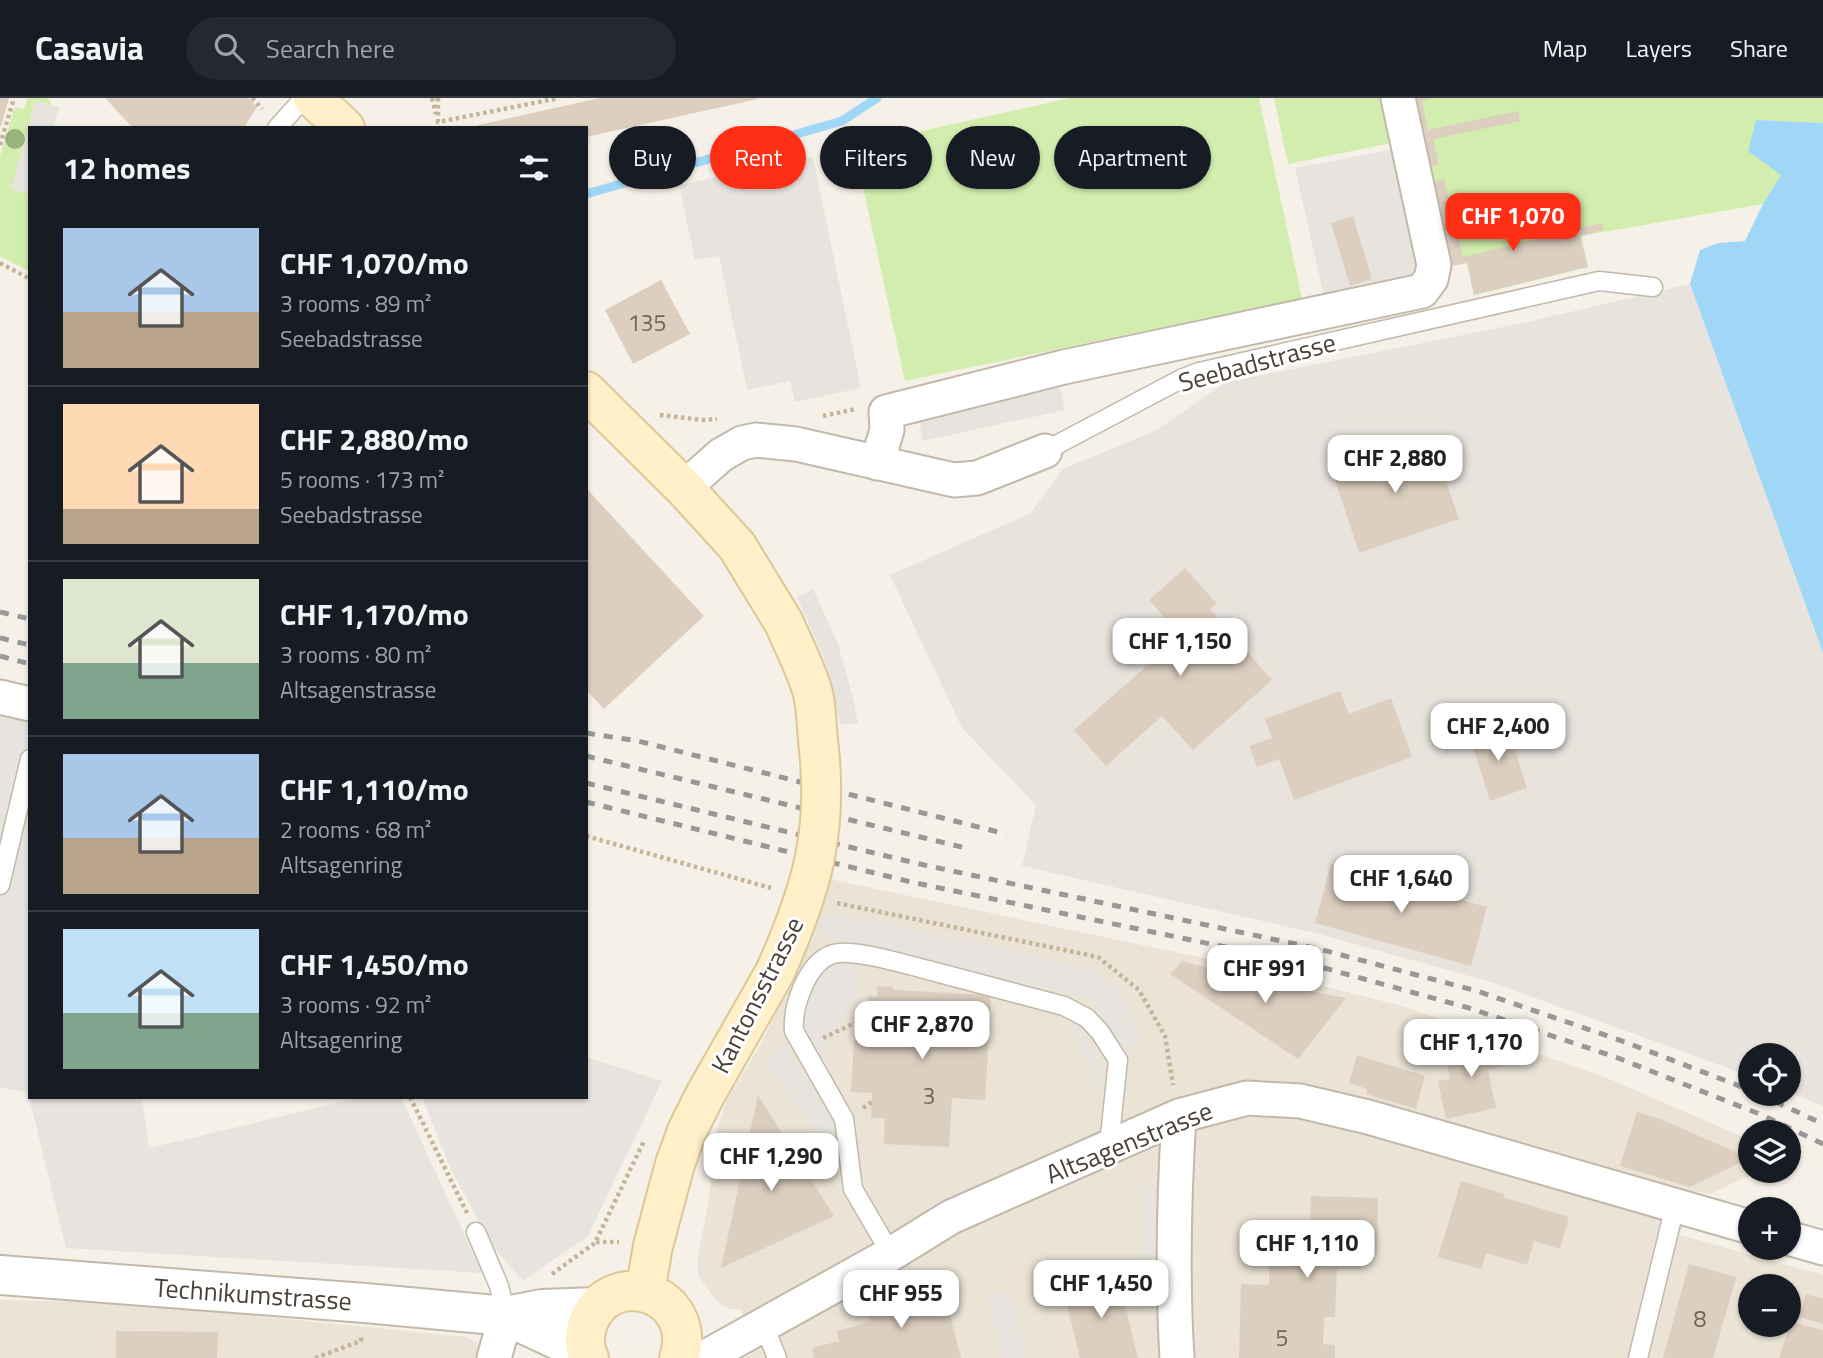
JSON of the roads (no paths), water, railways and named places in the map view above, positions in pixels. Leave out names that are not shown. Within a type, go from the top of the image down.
[{"type":"main road","points":[[313,98],[343,126]]},
{"type":"main road","name":"Kantonsstrasse","points":[[588,393],[684,488],[737,546],[784,623],[812,689],[823,796],[818,851],[803,906],[775,972],[687,1131],[675,1164],[653,1246],[645,1292]]},
{"type":"main road","points":[[587,1356],[586,1330],[597,1307],[607,1298],[632,1290],[660,1298],[667,1304],[680,1341]]},
{"type":"street","name":"Seebadstrasse","points":[[877,463],[887,430],[886,412],[1064,367],[1422,290],[1431,279],[1434,265],[1398,98]]},
{"type":"street","name":"Seebadstrasse","points":[[684,488],[721,454],[742,443],[756,440],[796,444],[932,476],[967,479],[988,474],[1045,451]]},
{"type":"street","points":[[0,697],[28,704]]},
{"type":"street","name":"Altsagenstrasse","points":[[704,1358],[891,1254],[951,1217],[1179,1115],[1247,1098],[1300,1101],[1368,1117],[1738,1224]]},
{"type":"street","points":[[1177,1358],[1174,1217],[1179,1115]]},
{"type":"street","points":[[1801,1242],[1823,1248]]},
{"type":"street","name":"Technikumstrasse","points":[[0,1275],[506,1316],[542,1309],[597,1307]]},
{"type":"street","points":[[494,1358],[506,1316]]},
{"type":"street","name":"Technikumstrasse","points":[[506,1316],[587,1356]]},
{"type":"street","points":[[680,1341],[752,1331]]},
{"type":"lane","points":[[279,126],[304,98]]},
{"type":"lane","name":"Seebadstrasse","points":[[1045,451],[1199,372],[1599,281],[1653,286]]},
{"type":"lane","points":[[0,885],[28,767]]},
{"type":"lane","points":[[891,1254],[853,1189],[844,1119],[794,1031],[793,1016],[800,992],[817,964],[834,954],[874,956],[1064,1006],[1087,1018],[1100,1032],[1118,1060],[1109,1146]]},
{"type":"lane","points":[[1638,1358],[1675,1206]]},
{"type":"lane","points":[[476,1232],[499,1286],[506,1316]]},
{"type":"lane","points":[[752,1331],[777,1358]]},
{"type":"water","points":[[1756,120],[1823,123],[1823,653],[1690,284],[1700,250],[1718,243],[1745,241],[1781,175],[1748,151]]},
{"type":"waterway","points":[[588,193],[842,121],[877,98]]},
{"type":"railway","points":[[0,612],[28,619]]},
{"type":"railway","points":[[0,638],[28,645]]},
{"type":"railway","points":[[0,656],[28,663]]},
{"type":"railway","points":[[588,733],[638,741],[1006,834]]},
{"type":"railway","points":[[588,756],[966,848]]},
{"type":"railway","points":[[588,783],[915,863],[1319,949],[1477,991],[1625,1042],[1738,1085]]},
{"type":"railway","points":[[588,802],[911,882],[1317,966],[1469,1008],[1618,1058],[1762,1115],[1823,1144]]},
{"type":"railway","points":[[1785,1106],[1823,1124]]}]
